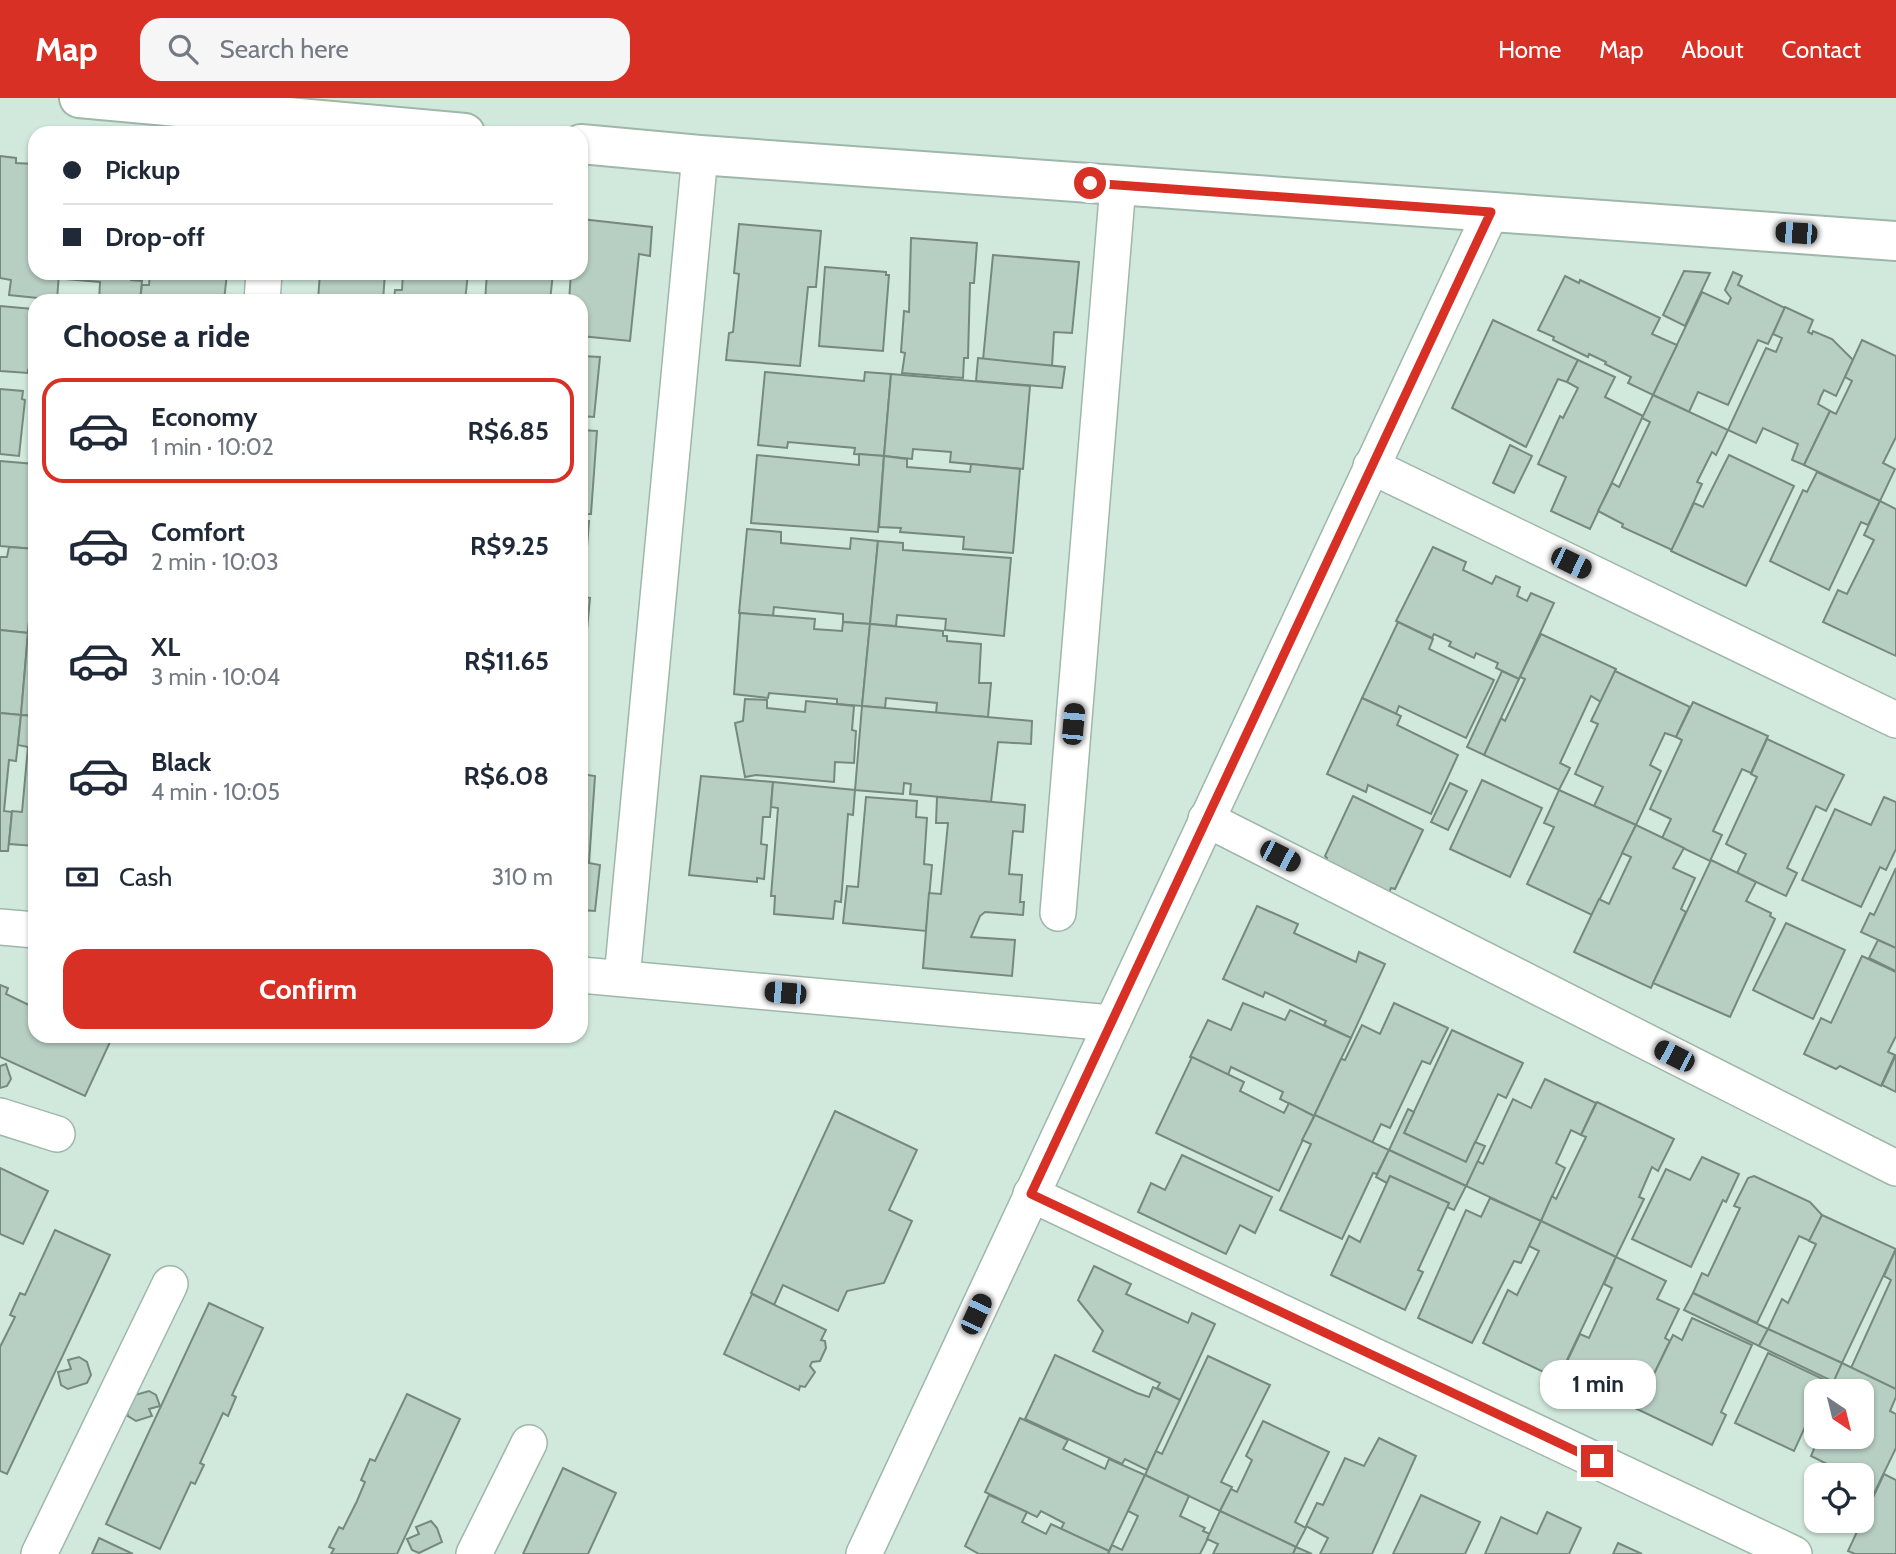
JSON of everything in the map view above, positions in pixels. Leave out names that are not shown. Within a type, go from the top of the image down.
[{"type":"street","points":[[79,98],[273,124],[316,126]]},
{"type":"street","points":[[588,145],[1896,241]]},
{"type":"street","points":[[622,978],[700,155]]},
{"type":"street","points":[[1058,913],[1118,185]]},
{"type":"street","points":[[866,1553],[1031,1194],[1491,212]]},
{"type":"street","points":[[1851,237],[1896,260]]},
{"type":"street","points":[[1371,466],[1896,720]]},
{"type":"street","points":[[1206,819],[1896,1168]]},
{"type":"street","points":[[0,927],[28,929]]},
{"type":"street","points":[[588,976],[1111,1023]]},
{"type":"street","points":[[0,1116],[57,1134]]},
{"type":"street","points":[[1031,1194],[1794,1554]]},
{"type":"street","points":[[38,1554],[170,1284]]},
{"type":"street","points":[[474,1554],[529,1443]]},
{"type":"building","points":[[0,156],[16,158],[16,163],[28,164],[28,280],[58,280],[57,294],[28,294],[28,297],[9,295],[11,280],[0,278]]},
{"type":"building","points":[[588,220],[652,227],[650,256],[639,254],[630,341],[588,337],[588,294],[570,294],[570,280],[588,280]]},
{"type":"building","points":[[739,224],[821,231],[816,287],[808,287],[800,366],[726,360],[729,333],[733,332],[739,274],[734,273]]},
{"type":"building","points":[[911,238],[977,243],[974,283],[970,283],[968,358],[964,358],[963,378],[902,373],[905,353],[901,352],[904,311],[909,312]]},
{"type":"building","points":[[993,255],[1079,262],[1072,333],[1054,332],[1052,366],[983,360]]},
{"type":"building","points":[[825,267],[886,272],[886,275],[889,275],[883,351],[819,346]]},
{"type":"building","points":[[1684,271],[1710,273],[1685,326],[1663,315]]},
{"type":"building","points":[[1733,272],[1742,276],[1738,285],[1785,308],[1768,344],[1758,340],[1728,405],[1698,392],[1689,412],[1653,395],[1702,292],[1728,304],[1731,298],[1725,290]]},
{"type":"building","points":[[1565,276],[1579,283],[1580,280],[1660,318],[1652,334],[1677,345],[1653,395],[1628,383],[1631,377],[1605,364],[1606,362],[1589,354],[1588,357],[1538,330]]},
{"type":"building","points":[[77,280],[142,281],[141,294],[99,294],[100,282]]},
{"type":"building","points":[[149,280],[226,280],[225,294],[141,294],[142,285],[149,285]]},
{"type":"building","points":[[319,280],[384,280],[384,294],[318,294]]},
{"type":"building","points":[[403,280],[467,280],[466,294],[395,294],[395,290],[402,290]]},
{"type":"building","points":[[486,280],[552,280],[551,294],[486,294]]},
{"type":"building","points":[[0,306],[28,309],[28,373],[0,371]]},
{"type":"building","points":[[1785,307],[1813,320],[1808,332],[1812,334],[1813,331],[1832,339],[1853,360],[1836,396],[1824,390],[1821,396],[1818,404],[1830,411],[1804,465],[1792,460],[1798,444],[1763,428],[1756,443],[1728,430],[1766,348],[1776,352],[1782,338],[1773,334]]},
{"type":"building","points":[[1493,320],[1578,360],[1567,382],[1558,379],[1526,447],[1452,408]]},
{"type":"building","points":[[1862,340],[1896,356],[1896,437],[1883,463],[1895,469],[1880,501],[1804,465],[1830,411],[1836,414],[1852,381],[1845,377]]},
{"type":"building","points":[[588,356],[600,357],[594,417],[588,417]]},
{"type":"building","points":[[978,358],[1065,367],[1062,388],[976,381]]},
{"type":"building","points":[[1578,360],[1615,377],[1605,397],[1643,416],[1590,529],[1551,511],[1566,477],[1538,464],[1560,416],[1563,418],[1578,388],[1567,382]]},
{"type":"building","points":[[765,372],[864,381],[865,372],[891,374],[884,456],[854,454],[855,448],[788,442],[787,448],[758,445]]},
{"type":"building","points":[[891,374],[1030,386],[1023,469],[950,462],[951,452],[913,449],[912,459],[884,456]]},
{"type":"building","points":[[0,389],[23,391],[22,399],[25,400],[19,456],[0,454]]},
{"type":"building","points":[[1653,395],[1728,430],[1716,455],[1712,452],[1697,482],[1702,484],[1672,550],[1622,527],[1623,524],[1598,511],[1612,483],[1619,487],[1650,422],[1642,418]]},
{"type":"building","points":[[588,430],[597,431],[591,514],[588,514]]},
{"type":"building","points":[[1510,445],[1532,456],[1514,493],[1493,483]]},
{"type":"building","points":[[859,454],[884,456],[878,532],[751,523],[757,455],[859,465]]},
{"type":"building","points":[[1729,455],[1794,486],[1746,586],[1671,551],[1694,503],[1703,507]]},
{"type":"building","points":[[884,456],[907,459],[907,467],[970,472],[971,464],[1020,469],[1013,553],[963,549],[964,537],[900,532],[901,528],[879,527]]},
{"type":"building","points":[[0,461],[28,463],[28,548],[0,546]]},
{"type":"building","points":[[1817,472],[1880,501],[1868,525],[1861,522],[1829,590],[1770,561],[1803,490],[1807,492]]},
{"type":"building","points":[[1880,501],[1896,509],[1896,656],[1823,622],[1838,590],[1847,594],[1874,540],[1864,535]]},
{"type":"building","points":[[747,529],[781,532],[781,543],[850,549],[851,538],[878,541],[870,624],[843,622],[843,614],[774,607],[773,616],[739,613]]},
{"type":"building","points":[[878,541],[903,543],[903,550],[1011,558],[1004,636],[945,630],[946,619],[897,615],[896,626],[870,624]]},
{"type":"building","points":[[9,547],[28,548],[28,633],[0,630],[0,557],[7,557]]},
{"type":"building","points":[[1433,547],[1466,562],[1463,570],[1492,584],[1496,576],[1520,587],[1517,596],[1527,601],[1531,593],[1554,603],[1519,679],[1496,668],[1498,663],[1476,653],[1474,658],[1449,646],[1451,642],[1434,634],[1432,638],[1396,621]]},
{"type":"building","points":[[740,613],[815,619],[814,629],[842,631],[843,622],[870,624],[862,706],[837,704],[837,699],[769,693],[768,698],[734,694]]},
{"type":"building","points":[[1398,622],[1433,639],[1429,649],[1494,680],[1466,738],[1399,706],[1396,714],[1362,698]]},
{"type":"building","points":[[870,624],[943,631],[947,641],[981,644],[979,683],[991,683],[988,717],[936,713],[937,703],[886,698],[885,708],[862,706]]},
{"type":"building","points":[[0,630],[28,633],[21,715],[0,713]]},
{"type":"building","points":[[28,633],[28,716],[21,715]]},
{"type":"building","points":[[1541,634],[1616,669],[1601,702],[1591,696],[1560,763],[1570,768],[1559,790],[1484,755],[1501,718],[1505,721],[1525,679],[1520,677]]},
{"type":"building","points":[[1502,671],[1519,679],[1484,755],[1467,747]]},
{"type":"building","points":[[1615,671],[1690,707],[1676,737],[1665,733],[1650,765],[1661,771],[1636,825],[1594,806],[1603,787],[1575,774],[1598,724],[1591,721]]},
{"type":"building","points":[[1362,698],[1401,716],[1397,725],[1458,755],[1431,814],[1368,785],[1366,792],[1327,774]]},
{"type":"building","points":[[745,699],[767,700],[767,708],[805,712],[806,701],[854,706],[854,763],[835,762],[834,782],[756,775],[745,777],[735,723],[743,721]]},
{"type":"building","points":[[1693,702],[1768,736],[1751,773],[1742,769],[1713,831],[1722,835],[1710,861],[1662,838],[1671,819],[1650,809],[1682,740],[1676,737]]},
{"type":"building","points":[[862,706],[1032,721],[1031,744],[998,742],[991,802],[910,794],[911,784],[904,783],[903,794],[855,790]]},
{"type":"building","points":[[0,713],[21,715],[16,761],[9,760],[4,811],[12,812],[8,851],[0,851]]},
{"type":"building","points":[[21,715],[28,716],[28,747],[18,745]]},
{"type":"building","points":[[1767,739],[1844,775],[1826,811],[1816,806],[1787,868],[1797,873],[1786,896],[1737,873],[1746,854],[1726,844],[1757,777],[1751,774]]},
{"type":"building","points":[[28,747],[28,845],[9,844],[12,811],[22,812]]},
{"type":"building","points":[[588,775],[595,776],[589,863],[600,865],[595,911],[588,910]]},
{"type":"building","points":[[701,776],[773,782],[770,817],[763,817],[761,844],[767,845],[764,879],[757,878],[757,882],[689,875]]},
{"type":"building","points":[[1482,780],[1542,808],[1510,877],[1450,849]]},
{"type":"building","points":[[773,782],[855,790],[853,815],[848,814],[841,902],[835,901],[833,919],[774,914],[775,896],[771,896],[778,808],[771,807]]},
{"type":"building","points":[[1450,783],[1467,791],[1448,830],[1431,822]]},
{"type":"building","points":[[1559,790],[1636,825],[1592,915],[1527,884],[1554,827],[1544,823]]},
{"type":"building","points":[[1353,796],[1423,830],[1395,889],[1391,888],[1389,893],[1325,863],[1325,856]]},
{"type":"building","points":[[866,797],[917,801],[916,817],[927,818],[924,864],[932,865],[926,931],[843,923],[847,886],[858,887]]},
{"type":"building","points":[[937,797],[1025,805],[1023,832],[1013,831],[1009,874],[1022,875],[1020,902],[1024,902],[1023,915],[985,912],[980,916],[971,937],[1015,940],[1012,976],[923,968],[929,893],[941,894],[948,823],[936,823]]},
{"type":"building","points":[[1884,797],[1896,802],[1896,849],[1886,870],[1880,867],[1861,907],[1802,880],[1835,809],[1871,825]]},
{"type":"building","points":[[1636,825],[1684,848],[1673,868],[1695,878],[1681,909],[1686,912],[1651,988],[1574,952],[1599,899],[1609,904],[1631,857],[1622,853]]},
{"type":"building","points":[[1711,860],[1756,882],[1746,901],[1771,913],[1770,916],[1775,919],[1730,1017],[1653,983]]},
{"type":"building","points":[[1896,868],[1896,948],[1861,932],[1870,913],[1874,915]]},
{"type":"building","points":[[1257,906],[1298,924],[1294,933],[1356,962],[1359,952],[1385,964],[1351,1038],[1324,1025],[1326,1021],[1265,992],[1263,997],[1223,979]]},
{"type":"building","points":[[1786,923],[1845,950],[1813,1019],[1753,990]]},
{"type":"building","points":[[1878,940],[1896,948],[1896,971],[1869,958]]},
{"type":"building","points":[[1862,956],[1896,972],[1896,1036],[1888,1052],[1895,1055],[1881,1086],[1840,1066],[1836,1069],[1804,1054],[1821,1018],[1831,1023]]},
{"type":"building","points":[[0,985],[8,988],[6,994],[28,1005],[28,1043],[110,1043],[85,1096],[0,1057]]},
{"type":"building","points":[[1243,1003],[1285,1020],[1290,1010],[1351,1038],[1314,1116],[1280,1099],[1283,1092],[1231,1067],[1228,1075],[1190,1057],[1208,1020],[1231,1030]]},
{"type":"building","points":[[1394,1003],[1448,1028],[1430,1064],[1422,1061],[1390,1128],[1381,1124],[1372,1143],[1314,1116],[1341,1059],[1345,1060],[1362,1025],[1380,1034]]},
{"type":"building","points":[[1452,1030],[1523,1063],[1506,1098],[1498,1094],[1466,1162],[1404,1133]]},
{"type":"building","points":[[1896,1055],[1896,1092],[1882,1085]]},
{"type":"building","points":[[1192,1057],[1244,1082],[1240,1091],[1284,1113],[1289,1103],[1314,1116],[1279,1191],[1156,1133]]},
{"type":"building","points":[[6,1064],[11,1079],[7,1086],[0,1088],[0,1066]]},
{"type":"building","points":[[1545,1079],[1596,1103],[1581,1135],[1571,1130],[1556,1163],[1565,1168],[1541,1221],[1466,1186],[1477,1161],[1483,1164],[1513,1099],[1531,1108]]},
{"type":"building","points":[[1597,1102],[1674,1139],[1658,1171],[1652,1167],[1639,1197],[1644,1199],[1616,1257],[1541,1221],[1552,1196],[1556,1199],[1586,1137],[1581,1135]]},
{"type":"building","points":[[1408,1109],[1414,1112],[1404,1133],[1466,1162],[1475,1142],[1485,1146],[1466,1186],[1389,1150]]},
{"type":"building","points":[[835,1111],[917,1150],[889,1210],[912,1221],[884,1283],[847,1291],[838,1311],[783,1285],[774,1305],[751,1293]]},
{"type":"building","points":[[1315,1115],[1389,1150],[1377,1174],[1373,1173],[1342,1239],[1280,1210],[1311,1144],[1302,1140]]},
{"type":"building","points":[[1389,1150],[1466,1186],[1454,1210],[1447,1207],[1449,1203],[1390,1176],[1387,1183],[1376,1177]]},
{"type":"building","points":[[1182,1155],[1272,1197],[1255,1233],[1240,1225],[1226,1254],[1138,1212],[1151,1183],[1165,1190]]},
{"type":"building","points":[[1702,1157],[1739,1174],[1726,1202],[1723,1200],[1691,1267],[1632,1239],[1666,1169],[1690,1180]]},
{"type":"building","points":[[0,1168],[48,1191],[23,1244],[0,1234]]},
{"type":"building","points":[[1390,1176],[1449,1203],[1418,1270],[1423,1272],[1405,1310],[1331,1275],[1349,1236],[1360,1242]]},
{"type":"building","points":[[1754,1176],[1810,1202],[1822,1215],[1810,1241],[1799,1236],[1757,1323],[1693,1293],[1702,1273],[1708,1276],[1740,1208],[1734,1206],[1748,1178]]},
{"type":"building","points":[[1490,1198],[1541,1221],[1521,1263],[1514,1261],[1472,1343],[1418,1318],[1466,1210],[1481,1217]]},
{"type":"building","points":[[1822,1215],[1896,1249],[1842,1363],[1768,1329],[1782,1299],[1788,1303],[1816,1244],[1809,1241]]},
{"type":"building","points":[[1541,1221],[1616,1257],[1558,1379],[1483,1343],[1508,1290],[1517,1295],[1539,1251],[1529,1246]]},
{"type":"building","points":[[55,1230],[110,1255],[7,1474],[0,1471],[0,1347],[15,1317],[10,1315],[20,1293],[25,1295]]},
{"type":"building","points":[[1896,1249],[1896,1389],[1851,1368],[1891,1280],[1884,1276]]},
{"type":"building","points":[[1616,1257],[1666,1281],[1657,1299],[1679,1309],[1665,1338],[1670,1341],[1637,1409],[1562,1372],[1580,1334],[1589,1338],[1612,1288],[1604,1284]]},
{"type":"building","points":[[1094,1266],[1131,1284],[1126,1294],[1188,1323],[1192,1313],[1215,1324],[1180,1400],[1157,1388],[1160,1383],[1093,1351],[1103,1331],[1078,1300]]},
{"type":"building","points":[[1693,1293],[1768,1329],[1759,1346],[1684,1310]]},
{"type":"building","points":[[752,1294],[826,1330],[821,1340],[825,1341],[826,1348],[820,1361],[812,1362],[810,1366],[815,1372],[805,1387],[800,1386],[799,1390],[724,1354]]},
{"type":"building","points":[[209,1303],[263,1328],[232,1395],[236,1397],[228,1416],[223,1413],[200,1463],[204,1465],[195,1484],[191,1482],[160,1549],[106,1524]]},
{"type":"building","points":[[1692,1318],[1752,1345],[1721,1412],[1726,1415],[1712,1445],[1637,1409],[1673,1335],[1682,1340]]},
{"type":"building","points":[[1768,1329],[1842,1363],[1835,1379],[1828,1379],[1759,1346]]},
{"type":"building","points":[[1768,1353],[1823,1379],[1804,1379],[1804,1429],[1794,1451],[1735,1423]]},
{"type":"building","points":[[1055,1355],[1137,1393],[1149,1397],[1153,1387],[1180,1400],[1147,1470],[1125,1459],[1122,1464],[1025,1419]]},
{"type":"building","points":[[1208,1356],[1270,1385],[1221,1482],[1232,1487],[1220,1511],[1145,1475],[1156,1451],[1162,1454]]},
{"type":"building","points":[[79,1357],[87,1362],[91,1375],[87,1383],[68,1389],[61,1385],[58,1372],[71,1369],[68,1360]]},
{"type":"building","points":[[1842,1363],[1896,1389],[1896,1397],[1890,1411],[1896,1414],[1896,1448],[1874,1493],[1874,1463],[1825,1463],[1811,1456],[1814,1449],[1874,1449],[1874,1379],[1835,1379]]},
{"type":"building","points":[[149,1391],[156,1395],[160,1406],[149,1409],[152,1416],[136,1421],[128,1416],[125,1403],[128,1397]]},
{"type":"building","points":[[407,1394],[460,1419],[397,1554],[331,1554],[334,1549],[329,1547],[339,1527],[343,1529],[357,1501],[365,1482],[361,1480],[370,1459],[375,1461]]},
{"type":"building","points":[[1020,1418],[1068,1440],[1063,1449],[1105,1469],[1109,1459],[1145,1475],[1109,1551],[1061,1529],[1064,1523],[1041,1511],[1037,1517],[985,1492]]},
{"type":"building","points":[[1263,1421],[1329,1452],[1295,1522],[1306,1528],[1296,1547],[1220,1511],[1231,1489],[1237,1492],[1252,1460],[1246,1456]]},
{"type":"building","points":[[1379,1438],[1416,1456],[1372,1554],[1320,1554],[1328,1538],[1306,1526],[1317,1503],[1323,1505],[1345,1458],[1364,1466]]},
{"type":"building","points":[[563,1468],[616,1493],[588,1554],[523,1554]]},
{"type":"building","points":[[1884,1474],[1896,1480],[1896,1554],[1855,1554],[1848,1551],[1856,1533],[1874,1533],[1874,1495]]},
{"type":"building","points":[[1145,1475],[1189,1496],[1180,1516],[1205,1528],[1203,1531],[1210,1534],[1200,1554],[1108,1554],[1112,1545],[1122,1550],[1138,1516],[1128,1511]]},
{"type":"building","points":[[989,1495],[1027,1512],[1022,1522],[1046,1534],[1051,1524],[1109,1551],[1108,1554],[979,1554],[965,1546]]},
{"type":"building","points":[[1421,1495],[1480,1522],[1465,1554],[1393,1554]]},
{"type":"building","points":[[1220,1511],[1296,1547],[1293,1554],[1213,1554],[1218,1544],[1207,1539]]},
{"type":"building","points":[[1547,1512],[1581,1528],[1569,1554],[1485,1554],[1501,1517],[1537,1534]]},
{"type":"building","points":[[431,1521],[442,1542],[419,1553],[412,1550],[407,1539],[419,1534],[416,1527]]},
{"type":"building","points":[[99,1538],[133,1554],[92,1554]]},
{"type":"building","points":[[1618,1543],[1642,1554],[1613,1554]]},
{"type":"building","points":[[1296,1547],[1312,1554],[1293,1554]]},
{"type":"route","points":[[1090,183],[1491,212],[1031,1194],[1597,1461]]}]
